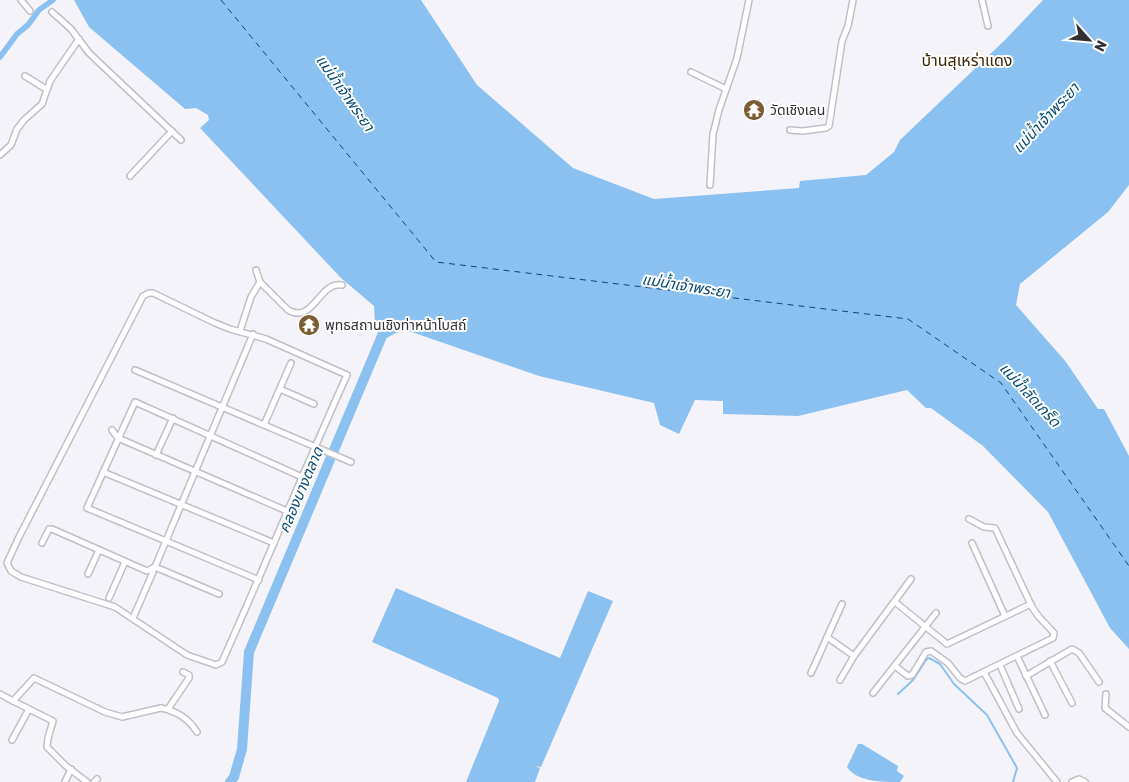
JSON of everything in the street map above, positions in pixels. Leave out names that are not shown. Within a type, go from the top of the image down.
[{"type":"street","points":[[20,0],[30,12]]},
{"type":"street","points":[[710,185],[713,134],[737,58],[749,0]]},
{"type":"street","points":[[790,130],[804,131],[829,126],[842,41],[848,26],[853,0]]},
{"type":"street","points":[[982,0],[988,26]]},
{"type":"street","points":[[52,12],[71,29],[89,53],[101,65],[181,140]]},
{"type":"street","points":[[0,156],[11,145],[24,120],[42,104],[46,89],[79,39]]},
{"type":"street","points":[[691,72],[726,89]]},
{"type":"street","points":[[25,76],[46,89]]},
{"type":"street","points":[[130,176],[172,130]]},
{"type":"street","points":[[256,270],[260,282],[293,313],[299,314],[307,311],[329,288],[337,284],[342,285]]},
{"type":"street","points":[[240,331],[251,296],[260,282]]},
{"type":"street","points":[[153,293],[215,323],[230,329],[253,334],[347,375],[314,446],[259,580],[222,662],[216,665],[187,655],[115,606],[21,577],[11,571],[7,563],[18,538],[143,296],[153,293]]},
{"type":"street","points":[[133,618],[253,334]]},
{"type":"street","points":[[264,425],[291,363]]},
{"type":"street","points":[[135,370],[351,462]]},
{"type":"street","points":[[280,388],[314,404]]},
{"type":"street","points":[[259,580],[87,510],[135,402],[302,477]]},
{"type":"street","points":[[156,455],[173,418]]},
{"type":"street","points":[[112,430],[118,438],[287,511]]},
{"type":"street","points":[[103,472],[274,543]]},
{"type":"street","points":[[969,519],[986,527],[995,528],[1031,604],[1039,617],[1054,633],[1054,636]]},
{"type":"street","points":[[42,543],[50,529],[147,571],[154,568],[219,594]]},
{"type":"street","points":[[972,543],[1005,616]]},
{"type":"street","points":[[88,574],[99,550]]},
{"type":"street","points":[[109,598],[126,562]]},
{"type":"street","points":[[840,680],[854,656],[912,579]]},
{"type":"street","points":[[894,602],[947,644],[1031,604]]},
{"type":"street","points":[[811,673],[842,604]]},
{"type":"street","points":[[873,693],[936,613]]},
{"type":"street","points":[[895,666],[908,676],[912,675],[926,652],[931,651],[948,663],[963,680],[1000,665],[1054,636],[1061,636]]},
{"type":"street","points":[[827,637],[854,656]]},
{"type":"street","points":[[1026,676],[1072,648],[1079,653],[1099,682]]},
{"type":"street","points":[[1017,656],[1045,715]]},
{"type":"street","points":[[1050,662],[1072,703]]},
{"type":"street","points":[[1000,665],[1019,709]]},
{"type":"street","points":[[168,709],[189,678],[183,672]]},
{"type":"street","points":[[984,672],[1017,733],[1057,782]]},
{"type":"street","points":[[13,701],[34,678],[105,712],[122,717],[161,708],[168,709],[191,722],[197,732]]},
{"type":"street","points":[[0,694],[53,721],[47,747],[87,782]]},
{"type":"street","points":[[1106,694],[1105,708],[1129,727]]},
{"type":"street","points":[[12,740],[29,709]]},
{"type":"street","points":[[65,782],[71,769]]},
{"type":"street","points":[[1072,782],[1079,779],[1085,782]]},
{"type":"water","points":[[74,0],[421,0],[477,85],[573,168],[654,199],[799,188],[800,181],[866,175],[894,152],[900,140],[1005,40],[1043,0],[1129,0],[1129,185],[1108,212],[1020,284],[1016,305],[1066,362],[1098,409],[1104,409],[1129,456],[1129,649],[1110,628],[1048,512],[983,446],[931,408],[926,408],[907,390],[798,416],[723,414],[723,401],[695,400],[679,434],[660,425],[654,403],[539,376],[403,329],[385,339],[375,324],[374,306],[341,278],[200,128],[209,120],[208,115],[196,108],[185,109],[89,27]]},
{"type":"water","points":[[396,588],[560,658],[588,591],[613,601],[541,767],[535,766],[540,768],[535,782],[466,782],[499,701],[498,698],[372,642]]},
{"type":"water","points":[[858,744],[862,744],[898,766],[897,771],[904,776],[900,782],[871,780],[851,772],[847,767]]},
{"type":"waterway","points":[[0,57],[17,34],[28,25],[39,10],[53,0]]},
{"type":"waterway","name":"คลองบางตลาด","points":[[230,782],[234,777],[242,749],[249,652],[387,324]]},
{"type":"waterway","points":[[898,694],[913,680],[926,660],[929,658],[940,664],[954,684],[987,715],[1017,768],[1013,782]]},
{"type":"ferry route","points":[[221,0],[436,262],[908,319],[1001,383],[1129,566]]},
{"type":"place","name":"วัดเชิงเลน","points":[[754,110]]},
{"type":"place","name":"พุทธสถานเชิงท่าหน้าโบสถ์","points":[[309,325]]},
{"type":"district","name":"บ้านสุเหร่าแดง","points":[[967,60]]},
{"type":"water label","name":"แม่น้ำเจ้าพระยา","points":[[345,93]]},
{"type":"water label","name":"แม่น้ำเจ้าพระยา","points":[[1046,118]]},
{"type":"water label","name":"แม่น้ำเจ้าพระยา","points":[[686,286]]},
{"type":"water label","name":"แม่น้ำลัดเกร็ด","points":[[1030,395]]}]
